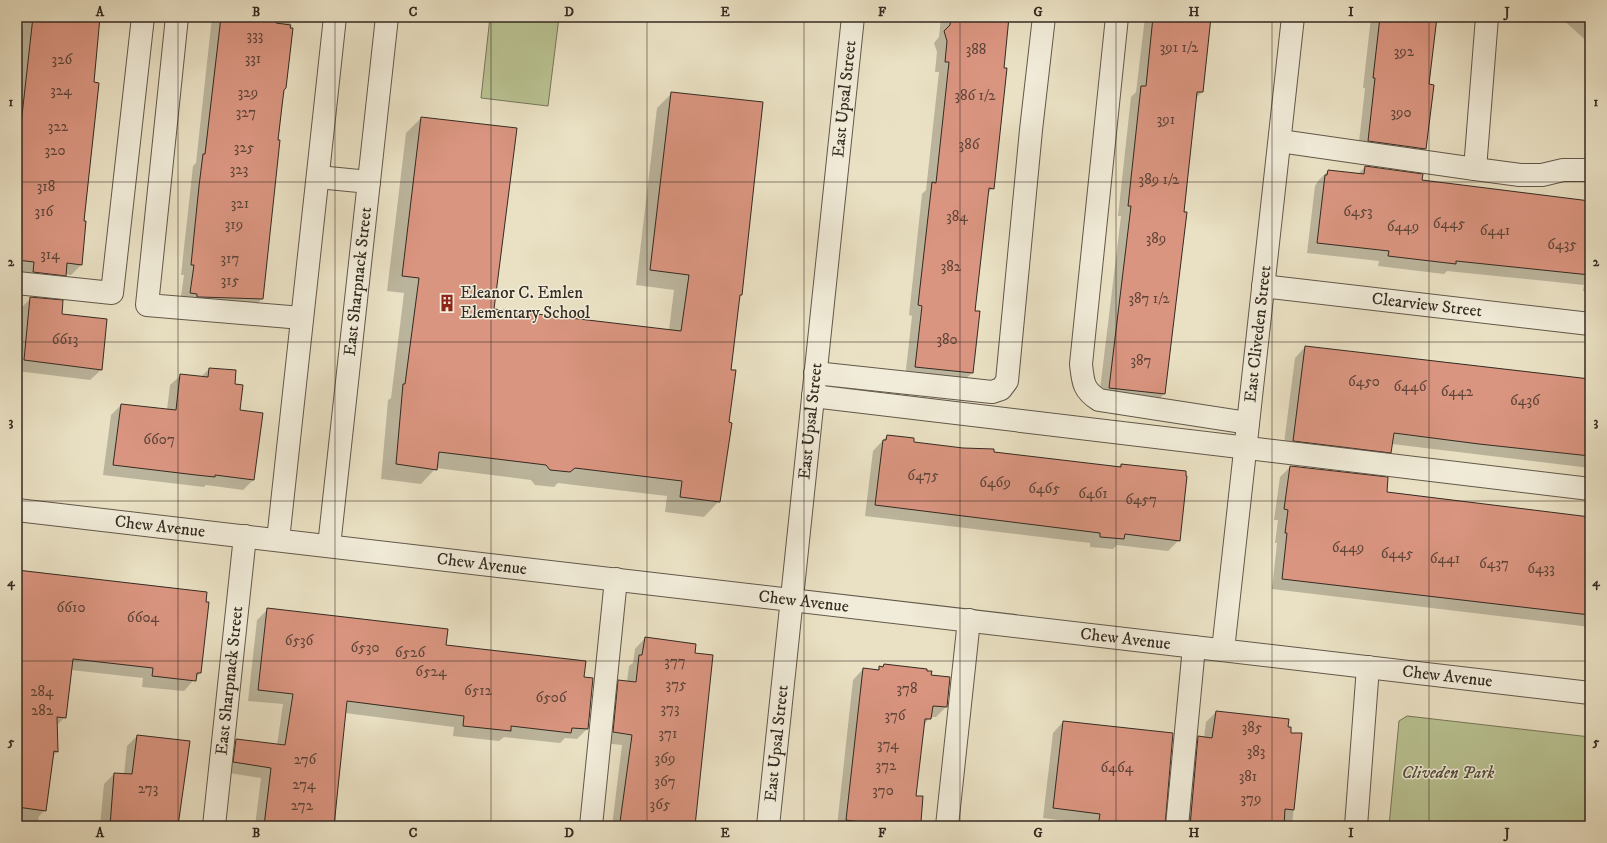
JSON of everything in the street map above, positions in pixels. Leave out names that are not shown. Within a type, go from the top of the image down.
[{"type":"street","points":[[17,283],[112,293],[143,17]]},
{"type":"street","points":[[177,17],[147,305],[302,318]]},
{"type":"street","points":[[278,540],[336,17]]},
{"type":"street","name":"East Sharpnack Street","points":[[329,546],[387,17]]},
{"type":"street","name":"East Upsal Street","points":[[768,826],[853,17]]},
{"type":"street","points":[[815,373],[992,392],[1001,389],[1006,381],[1044,17]]},
{"type":"street","points":[[1117,17],[1081,364],[1083,382],[1089,394],[1099,400],[1248,423]]},
{"type":"street","name":"East Cliveden Street","points":[[1223,650],[1293,17]]},
{"type":"street","points":[[1475,169],[1487,17]]},
{"type":"street","points":[[1280,141],[1520,175],[1542,175],[1563,170],[1590,170]]},
{"type":"street","points":[[318,177],[369,182]]},
{"type":"street","name":"Clearview Street","points":[[1263,286],[1590,324]]},
{"type":"street","points":[[813,396],[1245,449],[1590,489]]},
{"type":"street","name":"Chew Avenue","points":[[17,510],[793,599],[1590,693]]},
{"type":"street","name":"East Sharpnack Street","points":[[214,826],[245,536]]},
{"type":"street","points":[[591,826],[616,579]]},
{"type":"street","points":[[947,826],[969,620]]},
{"type":"street","points":[[1177,826],[1194,647]]},
{"type":"street","points":[[1356,826],[1368,667]]},
{"type":"green space","points":[[490,17],[559,17],[548,106],[481,98]]},
{"type":"green space","name":"Cliveden Park","points":[[1407,716],[1590,737],[1590,826],[1389,826],[1399,721]]},
{"type":"building","points":[[33,17],[100,17],[94,82],[99,83],[84,221],[86,221],[82,265],[67,263],[66,276],[33,272],[34,262],[17,260],[17,160]]},
{"type":"building","points":[[221,17],[277,17],[276,23],[291,25],[290,28],[293,28],[278,140],[280,140],[263,299],[197,297],[197,294],[190,293],[194,265],[191,265],[199,186],[203,154],[205,154]]},
{"type":"building","points":[[951,17],[1009,17],[1004,68],[1007,68],[994,189],[989,188],[975,311],[980,311],[973,373],[915,367],[922,306],[918,305],[932,182],[936,183],[949,62],[945,62],[947,41],[944,31],[950,25]]},
{"type":"building","points":[[1153,17],[1211,17],[1203,92],[1197,92],[1184,212],[1187,212],[1165,394],[1109,388],[1131,206],[1128,206],[1141,86],[1146,86]]},
{"type":"building","points":[[1380,17],[1437,17],[1429,84],[1434,85],[1426,149],[1368,141]]},
{"type":"building","name":"Eleanor C. Emlen Elementary School","points":[[671,92],[763,102],[742,295],[740,295],[731,370],[736,370],[729,422],[732,423],[720,502],[680,497],[682,481],[575,468],[570,472],[550,470],[546,465],[439,452],[437,470],[396,464],[403,384],[405,384],[419,278],[402,276],[421,117],[517,128],[494,309],[681,331],[689,275],[650,270]]},
{"type":"building","points":[[1365,166],[1423,174],[1422,180],[1590,201],[1590,275],[1456,261],[1456,264],[1388,256],[1389,251],[1317,243],[1325,175],[1327,175],[1328,170],[1364,174]]},
{"type":"building","points":[[30,297],[63,300],[62,314],[107,319],[102,370],[24,360]]},
{"type":"building","points":[[1305,346],[1590,379],[1590,456],[1394,433],[1391,453],[1293,441]]},
{"type":"building","points":[[209,368],[236,370],[235,384],[243,385],[240,410],[263,413],[254,480],[113,465],[121,404],[176,410],[180,374],[208,377]]},
{"type":"building","points":[[887,435],[914,438],[914,442],[963,448],[994,449],[994,452],[1121,467],[1121,464],[1186,471],[1187,476],[1180,541],[1125,534],[1124,539],[1100,537],[1100,533],[875,505],[883,440],[886,440]]},
{"type":"building","points":[[1290,466],[1388,477],[1387,492],[1590,517],[1590,615],[1282,579],[1288,510],[1284,509]]},
{"type":"building","points":[[17,570],[207,592],[206,602],[209,602],[201,673],[197,673],[196,681],[152,676],[153,668],[73,659],[66,718],[57,717],[58,752],[54,751],[46,811],[17,807]]},
{"type":"building","points":[[267,608],[448,629],[446,645],[586,661],[584,677],[593,678],[588,729],[572,728],[571,733],[511,726],[511,731],[463,726],[464,716],[347,701],[334,826],[264,826],[271,768],[233,762],[236,739],[285,745],[293,694],[258,690]]},
{"type":"building","points":[[645,637],[696,644],[695,653],[713,655],[695,826],[626,826],[626,823],[620,822],[632,735],[613,732],[618,680],[636,682],[639,655],[642,655]]},
{"type":"building","points":[[884,664],[927,669],[927,671],[932,671],[931,675],[950,677],[947,707],[933,706],[931,719],[925,719],[916,796],[923,796],[921,822],[914,821],[913,826],[859,826],[860,822],[846,820],[863,668],[879,670],[879,666],[883,667]]},
{"type":"building","points":[[1216,711],[1289,719],[1288,727],[1291,727],[1291,733],[1302,733],[1294,810],[1285,809],[1284,826],[1190,826],[1198,736],[1212,738]]},
{"type":"building","points":[[1063,721],[1173,733],[1165,826],[1098,826],[1100,814],[1053,808]]},
{"type":"building","points":[[137,735],[190,741],[178,826],[110,826],[114,773],[132,774]]},
{"type":"place","name":"Eleanor C. Emlen Elementary School","points":[[447,303]]}]
